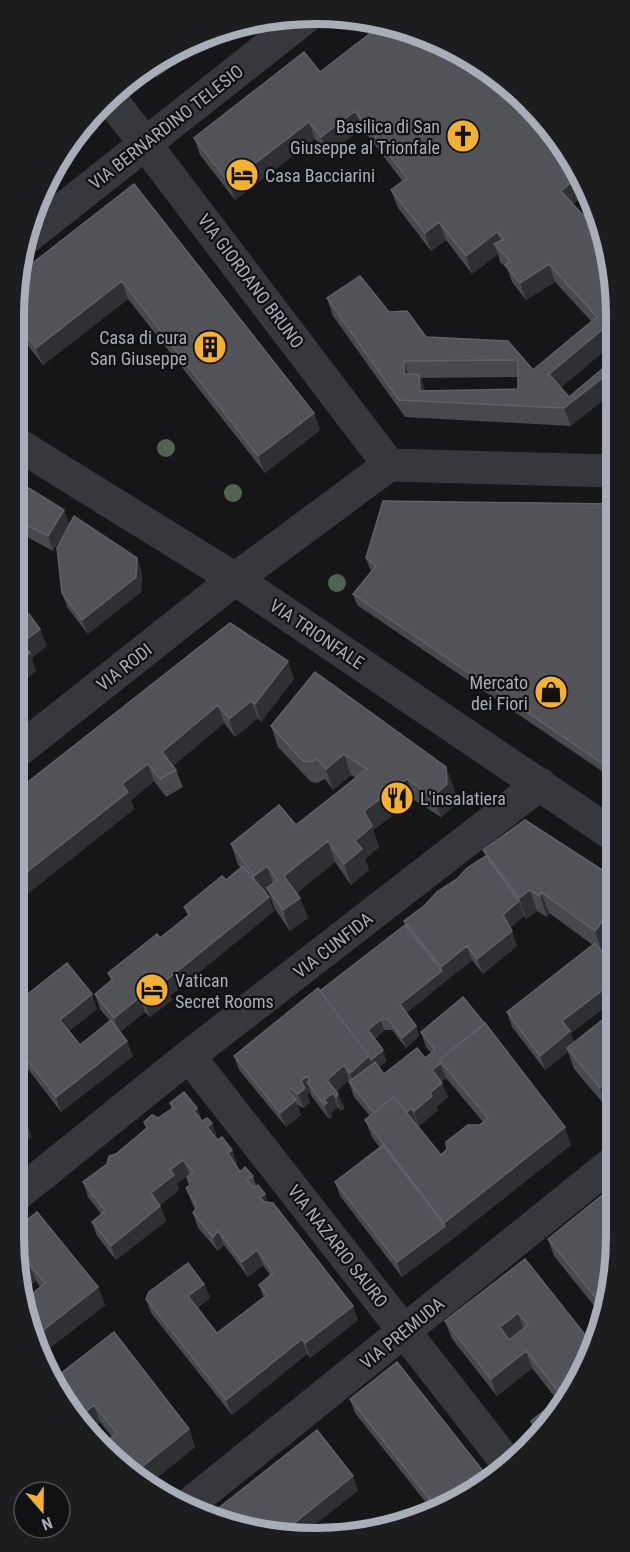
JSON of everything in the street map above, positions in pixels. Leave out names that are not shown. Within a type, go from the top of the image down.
[{"type":"street","name":"VIA BERNARDINO TELESIO","points":[[37,229],[296,25]]},
{"type":"street","name":"VIA GIORDANO BRUNO","points":[[115,104],[389,465]]},
{"type":"street","name":"VIA TRIONFALE","points":[[24,448],[235,579],[606,830]]},
{"type":"street","points":[[389,465],[606,471]]},
{"type":"street","name":"VIA RODI","points":[[24,746],[235,579],[389,465]]},
{"type":"street","name":"VIA CUNFIDA","points":[[24,1189],[189,1056],[540,784]]},
{"type":"street","name":"VIA NAZARIO SAURO","points":[[189,1056],[504,1459]]},
{"type":"street","name":"VIA PREMUDA","points":[[193,1501],[606,1168]]},
{"type":"building","points":[[374,30],[390,34],[426,46],[460,63],[492,84],[521,109],[557,153],[573,181],[561,191],[592,225],[604,277],[606,333],[603,329],[549,374],[569,397],[606,366],[606,375],[564,408],[399,400],[327,298],[360,276],[389,312],[407,311],[426,337],[508,341],[533,370],[597,317],[549,264],[520,283],[505,265],[510,261],[494,244],[504,239],[497,232],[466,256],[439,222],[425,233],[391,190],[407,178],[355,111],[321,137],[309,122],[229,183],[194,138],[304,52],[320,72]],"holes":[[[518,360],[518,389],[420,391],[419,374],[404,374],[404,361]]]},
{"type":"building","name":"Casa di cura San Giuseppe","points":[[134,184],[314,413],[258,456],[122,281],[36,348],[24,332],[28,267]]},
{"type":"building","points":[[24,485],[64,510],[48,536],[24,523]]},
{"type":"building","name":"Mercato dei Fiori","points":[[383,501],[606,504],[606,766],[353,594],[376,566],[366,558]]},
{"type":"building","points":[[74,516],[137,558],[136,577],[82,620],[62,593],[57,548]]},
{"type":"building","points":[[24,612],[29,614],[40,629],[24,641]]},
{"type":"building","points":[[230,623],[288,661],[255,704],[251,701],[229,719],[218,705],[162,752],[176,770],[160,779],[148,764],[122,784],[128,792],[24,874],[24,785]]},
{"type":"building","points":[[24,646],[30,653],[24,658]]},
{"type":"building","points":[[315,672],[446,767],[447,784],[433,797],[407,779],[364,811],[372,826],[355,841],[362,849],[344,864],[328,841],[284,876],[300,898],[283,910],[267,888],[277,880],[267,866],[254,876],[231,844],[279,805],[296,825],[367,769],[344,754],[326,769],[317,759],[310,762],[303,761],[271,726]]},
{"type":"building","points":[[525,820],[606,873],[606,916],[595,931],[541,892],[540,896],[530,890],[519,898],[483,850]]},
{"type":"building","points":[[486,856],[519,901],[503,915],[512,931],[477,959],[467,946],[441,967],[404,921],[424,906],[437,892],[457,879],[467,868]]},
{"type":"building","points":[[243,866],[269,897],[164,982],[166,985],[144,1002],[140,997],[114,1018],[95,994],[113,979],[108,973],[157,934],[160,938],[190,914],[184,907],[222,876],[226,880]]},
{"type":"building","points":[[405,925],[442,971],[400,1004],[416,1026],[402,1038],[388,1019],[380,1020],[368,1030],[383,1050],[371,1060],[320,991]]},
{"type":"building","points":[[595,943],[606,957],[606,988],[562,1021],[570,1031],[540,1056],[507,1012]]},
{"type":"building","points":[[67,963],[92,994],[60,1020],[80,1045],[111,1020],[127,1041],[56,1097],[24,1056],[24,997]]},
{"type":"building","points":[[318,988],[369,1056],[350,1073],[344,1065],[327,1080],[338,1094],[336,1097],[333,1093],[324,1100],[327,1103],[324,1105],[307,1082],[310,1080],[307,1076],[301,1081],[305,1088],[298,1094],[291,1089],[289,1091],[296,1100],[280,1113],[234,1056]]},
{"type":"building","points":[[463,997],[485,1024],[439,1060],[440,1064],[432,1070],[442,1083],[430,1093],[432,1096],[414,1111],[411,1108],[407,1112],[394,1097],[374,1113],[349,1082],[375,1062],[384,1074],[417,1048],[425,1058],[435,1050],[421,1032]]},
{"type":"building","points":[[606,1017],[606,1083],[600,1088],[567,1048]]},
{"type":"building","points":[[485,1023],[565,1127],[444,1223],[365,1120],[394,1097],[441,1155],[447,1149],[446,1142],[468,1125],[480,1125],[488,1118],[439,1060]]},
{"type":"building","points":[[184,1092],[197,1108],[194,1111],[202,1121],[207,1118],[212,1123],[207,1127],[217,1140],[222,1137],[232,1150],[228,1153],[240,1172],[245,1167],[253,1176],[247,1179],[253,1188],[258,1185],[265,1194],[260,1197],[264,1202],[273,1203],[353,1306],[305,1343],[302,1339],[226,1400],[146,1299],[149,1292],[188,1263],[204,1284],[188,1296],[217,1333],[267,1295],[259,1285],[273,1273],[257,1250],[242,1262],[218,1231],[213,1237],[193,1213],[197,1207],[186,1188],[190,1185],[187,1177],[193,1172],[183,1160],[170,1170],[174,1175],[151,1193],[160,1206],[111,1246],[92,1222],[105,1211],[83,1182],[107,1164],[109,1156],[116,1154],[147,1128],[144,1122],[152,1115],[158,1118],[173,1108],[170,1103]]},
{"type":"building","points":[[383,1145],[445,1226],[397,1262],[335,1182]]},
{"type":"building","points":[[606,1192],[604,1275],[598,1301],[548,1239]]},
{"type":"building","points":[[37,1212],[98,1287],[40,1333],[29,1291],[32,1294],[45,1283],[29,1264],[26,1267],[24,1222]]},
{"type":"building","points":[[525,1259],[588,1338],[560,1394],[526,1351],[491,1379],[445,1321]],"holes":[[[518,1313],[528,1325],[509,1340],[500,1327]]]},
{"type":"building","points":[[114,1332],[189,1429],[139,1469],[107,1441],[117,1433],[94,1405],[84,1413],[59,1375]]},
{"type":"building","points":[[397,1362],[485,1473],[433,1503],[350,1399]]},
{"type":"building","points":[[555,1402],[536,1427],[531,1421]]},
{"type":"building","points":[[317,1430],[353,1476],[290,1527],[258,1522],[215,1511]]},
{"type":"place","name":"Basilica di San Giuseppe al Trionfale","points":[[463,136]]},
{"type":"place","name":"Casa Bacciarini","points":[[242,175]]},
{"type":"place","name":"Casa di cura San Giuseppe","points":[[210,347]]},
{"type":"place","name":"Mercato dei Fiori","points":[[551,692]]},
{"type":"place","name":"L'insalatiera","points":[[397,798]]},
{"type":"place","name":"Vatican Secret Rooms","points":[[152,990]]}]
